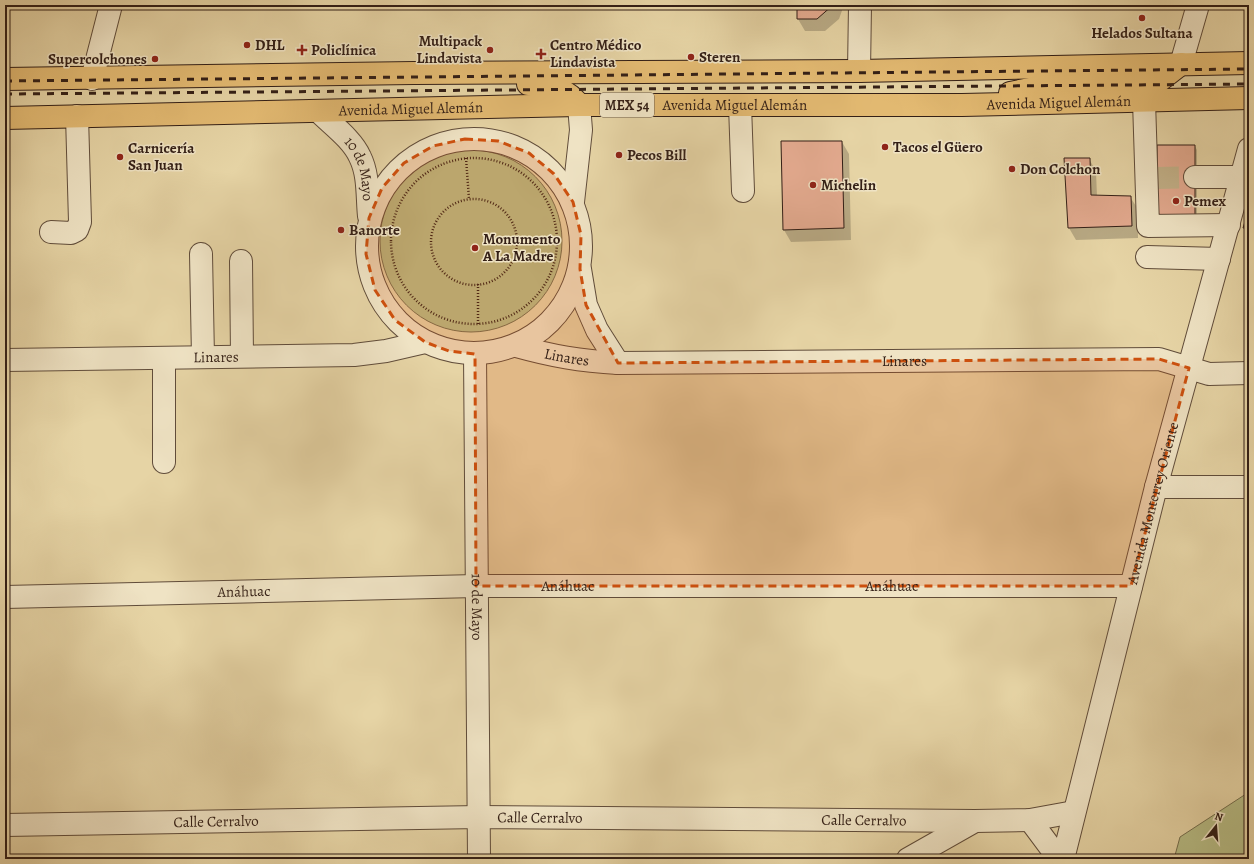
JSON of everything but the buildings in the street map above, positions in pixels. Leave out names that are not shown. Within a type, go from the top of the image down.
[{"type":"highway","name":"MEX 54","points":[[5,79],[92,79],[413,73],[859,71],[1249,63]]},
{"type":"highway","points":[[962,104],[1016,91],[1040,87],[1129,85],[1159,81],[1181,64]]},
{"type":"highway","points":[[413,73],[447,82],[538,84],[564,90],[573,96],[579,105]]},
{"type":"highway","name":"Avenida Miguel Alemán","points":[[5,118],[579,105],[962,104],[1249,98]]},
{"type":"street","points":[[92,79],[111,5]]},
{"type":"street","points":[[859,71],[860,5]]},
{"type":"street","points":[[1181,64],[1198,5]]},
{"type":"street","points":[[1144,101],[1152,178],[1148,226],[1229,225]]},
{"type":"street","name":"10 de Mayo","points":[[572,202],[580,130],[579,105]]},
{"type":"street","points":[[740,105],[743,191]]},
{"type":"street","name":"10 de Mayo","points":[[318,111],[345,137],[360,156],[366,174],[369,218],[366,254],[375,290],[395,320],[425,342],[449,351],[474,354],[496,352],[516,346],[545,327],[567,301],[580,269],[581,235],[572,202],[554,174],[529,154],[498,141],[465,139],[433,146],[404,163],[382,188],[369,218]]},
{"type":"street","points":[[51,232],[71,233],[77,230],[80,222],[77,116]]},
{"type":"street","name":"Avenida Monterrey Oriente","points":[[1063,859],[1156,487],[1249,149]]},
{"type":"street","points":[[1195,177],[1241,177]]},
{"type":"street","points":[[201,254],[203,357]]},
{"type":"street","points":[[1147,257],[1219,259]]},
{"type":"street","points":[[241,261],[242,356]]},
{"type":"street","name":"Linares","points":[[580,269],[586,305],[597,330],[618,363]]},
{"type":"street","name":"Linares","points":[[5,360],[354,355],[386,351],[425,342]]},
{"type":"street","name":"Linares","points":[[516,346],[572,359],[618,363],[1159,359],[1209,374],[1249,373]]},
{"type":"street","name":"10 de Mayo","points":[[474,354],[479,859]]},
{"type":"street","points":[[164,358],[164,462]]},
{"type":"street","points":[[1156,487],[1249,487]]},
{"type":"street","name":"Anáhuac","points":[[5,597],[476,586],[1132,586]]},
{"type":"street","name":"Calle Cerralvo","points":[[5,825],[479,817],[975,821],[1030,820],[1074,812]]},
{"type":"street","points":[[1030,820],[1059,859]]},
{"type":"street","points":[[908,859],[975,821]]},
{"type":"path","points":[[466,158],[469,199]]},
{"type":"path","points":[[466,158],[493,160],[517,170],[538,187],[552,210],[558,236],[556,262],[545,286],[527,306],[504,320],[478,325],[442,318],[412,297],[394,265],[391,229],[404,195],[431,169],[466,158]]},
{"type":"path","points":[[469,199],[484,200],[498,206],[509,216],[515,230],[517,245],[513,260],[504,272],[492,280],[478,284],[464,283],[447,274],[434,258],[431,246],[432,232],[437,220],[445,210],[456,202],[469,199]]},
{"type":"path","points":[[478,284],[478,325]]},
{"type":"highlighted area","points":[[465,139],[498,141],[529,153],[554,174],[573,202],[581,235],[580,269],[586,305],[618,363],[1159,359],[1189,368],[1131,586],[476,586],[475,354],[449,351],[425,342],[395,320],[375,290],[366,254],[369,218],[382,188],[404,163],[433,146]]},
{"type":"green space","points":[[480,150],[489,151],[514,160],[536,176],[552,198],[561,223],[561,259],[552,284],[536,306],[514,322],[489,331],[462,332],[453,331],[428,322],[413,312],[400,299],[390,284],[381,259],[380,232],[381,223],[390,198],[400,183],[413,170],[428,160],[453,151]]},
{"type":"green space","points":[[1249,792],[1249,859],[1174,859],[1180,837]]},
{"type":"tunnel","points":[[1157,178],[1195,177]]},
{"type":"railway","points":[[5,81],[1249,69]]},
{"type":"railway","points":[[5,94],[1249,84]]},
{"type":"place","name":"Helados Sultana","points":[[1142,18]]},
{"type":"place","name":"DHL","points":[[247,45]]},
{"type":"place","name":"Policlínica","points":[[302,50]]},
{"type":"place","name":"Multipack Lindavista","points":[[490,50]]},
{"type":"place","name":"Centro Médico Lindavista","points":[[541,54]]},
{"type":"place","name":"Steren","points":[[691,57]]},
{"type":"place","name":"Supercolchones","points":[[155,59]]},
{"type":"place","name":"Tacos el Güero","points":[[885,147]]},
{"type":"place","name":"Pecos Bill","points":[[619,155]]},
{"type":"place","name":"Carnicería San Juan","points":[[120,157]]},
{"type":"place","name":"Don Colchon","points":[[1012,169]]},
{"type":"place","name":"Michelin","points":[[813,185]]},
{"type":"place","name":"Pemex","points":[[1176,201]]},
{"type":"place","name":"Banorte","points":[[341,230]]},
{"type":"place","name":"Monumento A La Madre","points":[[475,248]]}]
